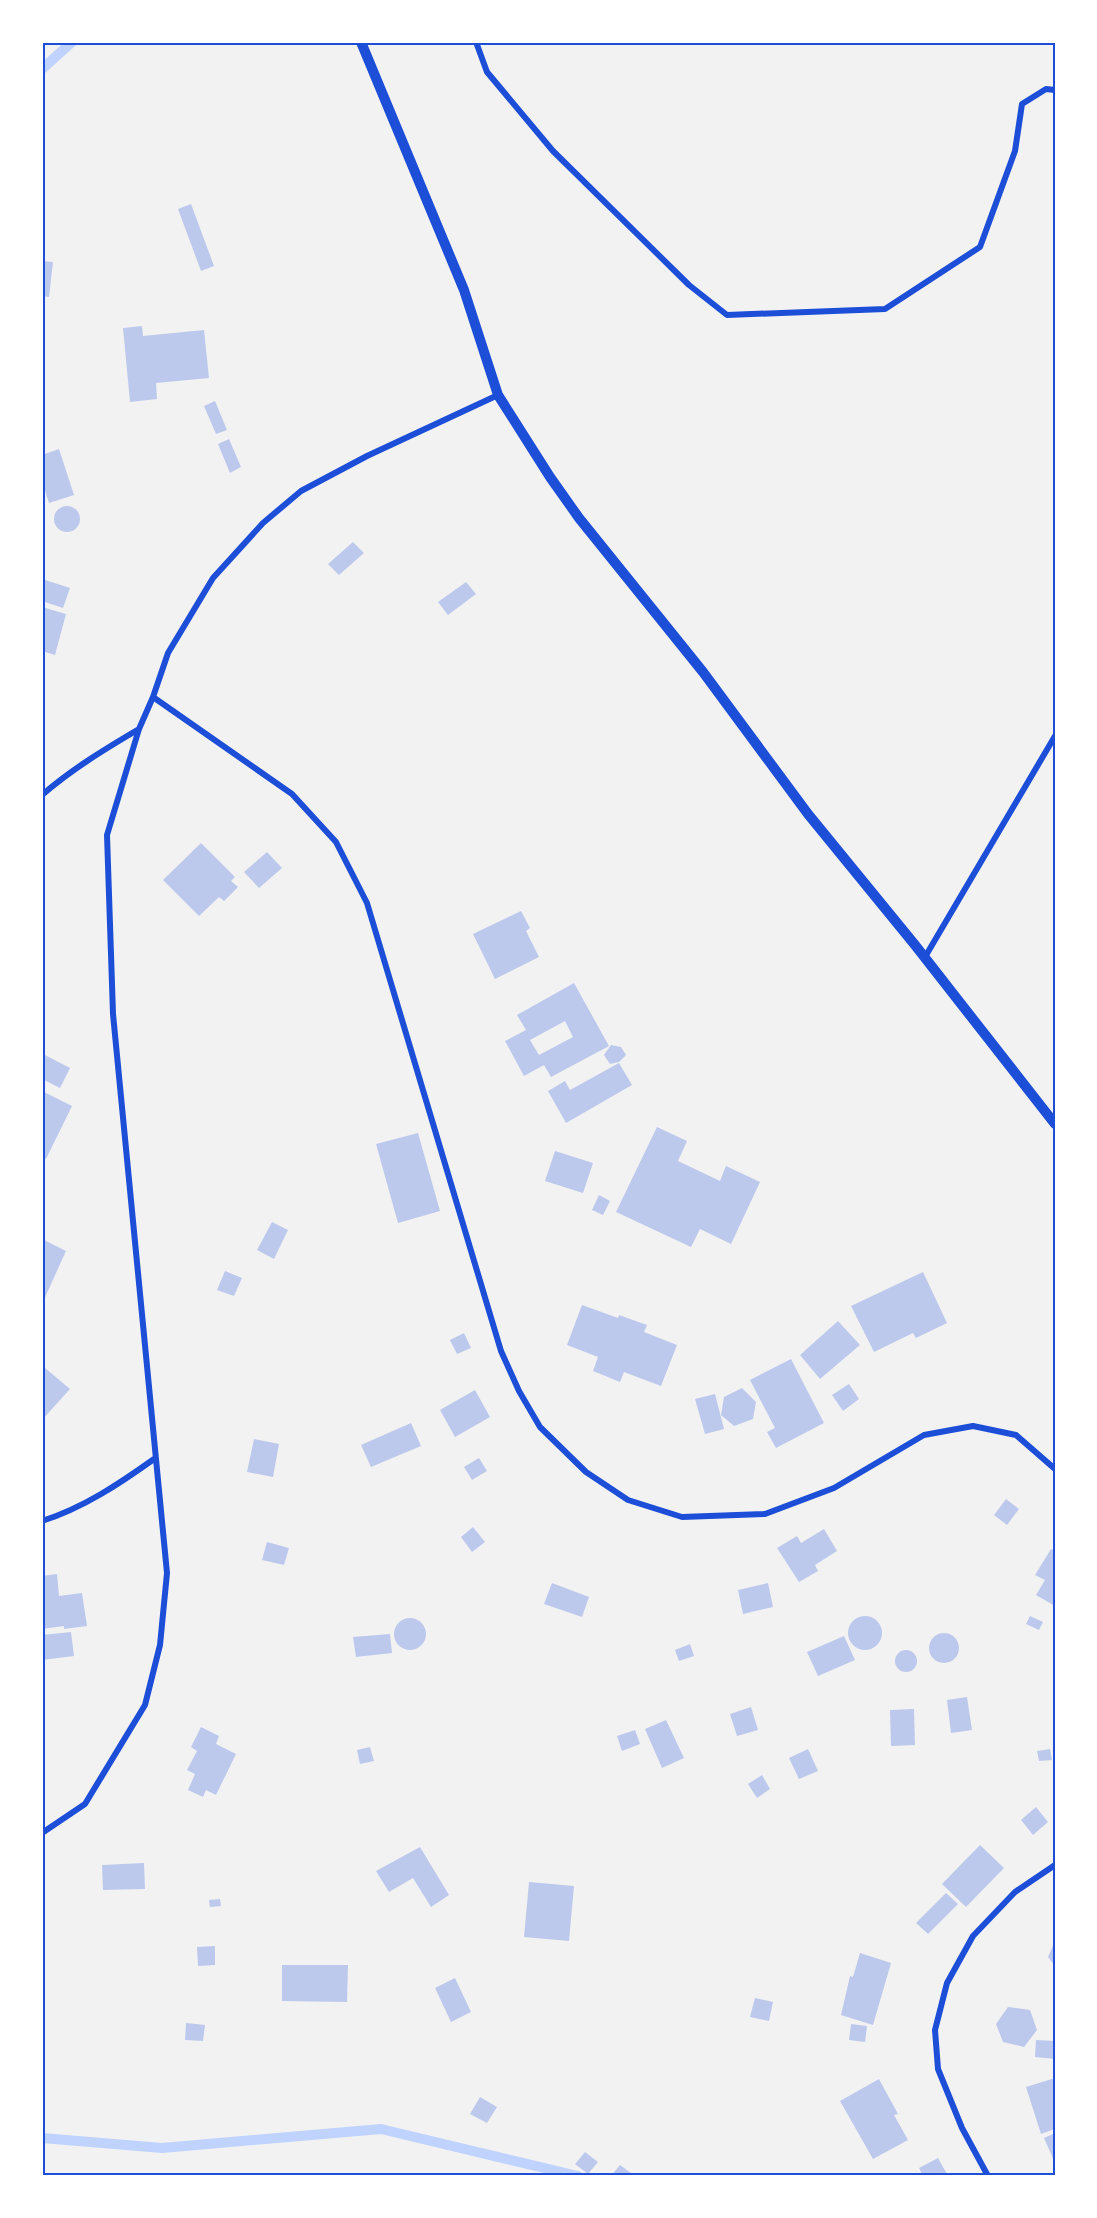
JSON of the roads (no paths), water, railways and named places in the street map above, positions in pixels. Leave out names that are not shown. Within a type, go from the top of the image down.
[{"type":"street","points":[[361,42],[464,290],[498,395],[579,518],[703,672],[808,814],[925,957],[1055,1124]]},
{"type":"street","points":[[476,42],[487,72],[553,151],[689,285],[727,315],[885,309],[980,247],[1015,151],[1022,104],[1046,89],[1055,90]]},
{"type":"street","points":[[42,1833],[84,1804],[145,1705],[160,1645],[167,1573],[112,1014],[107,834],[139,729],[168,653],[213,578],[263,523],[301,490],[498,395]]},
{"type":"street","points":[[153,697],[292,794],[336,842],[367,903],[501,1351],[519,1391],[540,1427],[586,1473],[628,1500],[682,1517],[765,1514],[834,1488],[924,1435],[973,1426],[1016,1435],[1055,1469]]},
{"type":"street","points":[[42,795],[60,779],[98,753],[139,729]]},
{"type":"street","points":[[925,957],[1055,736]]},
{"type":"street","points":[[42,1521],[65,1513],[117,1485],[154,1459]]},
{"type":"street","points":[[988,2176],[962,2128],[938,2069],[935,2030],[947,1983],[973,1936],[1015,1892],[1055,1865]]},
{"type":"waterway","points":[[42,69],[72,42]]},
{"type":"waterway","points":[[42,2138],[162,2148],[381,2129],[578,2176]]}]
